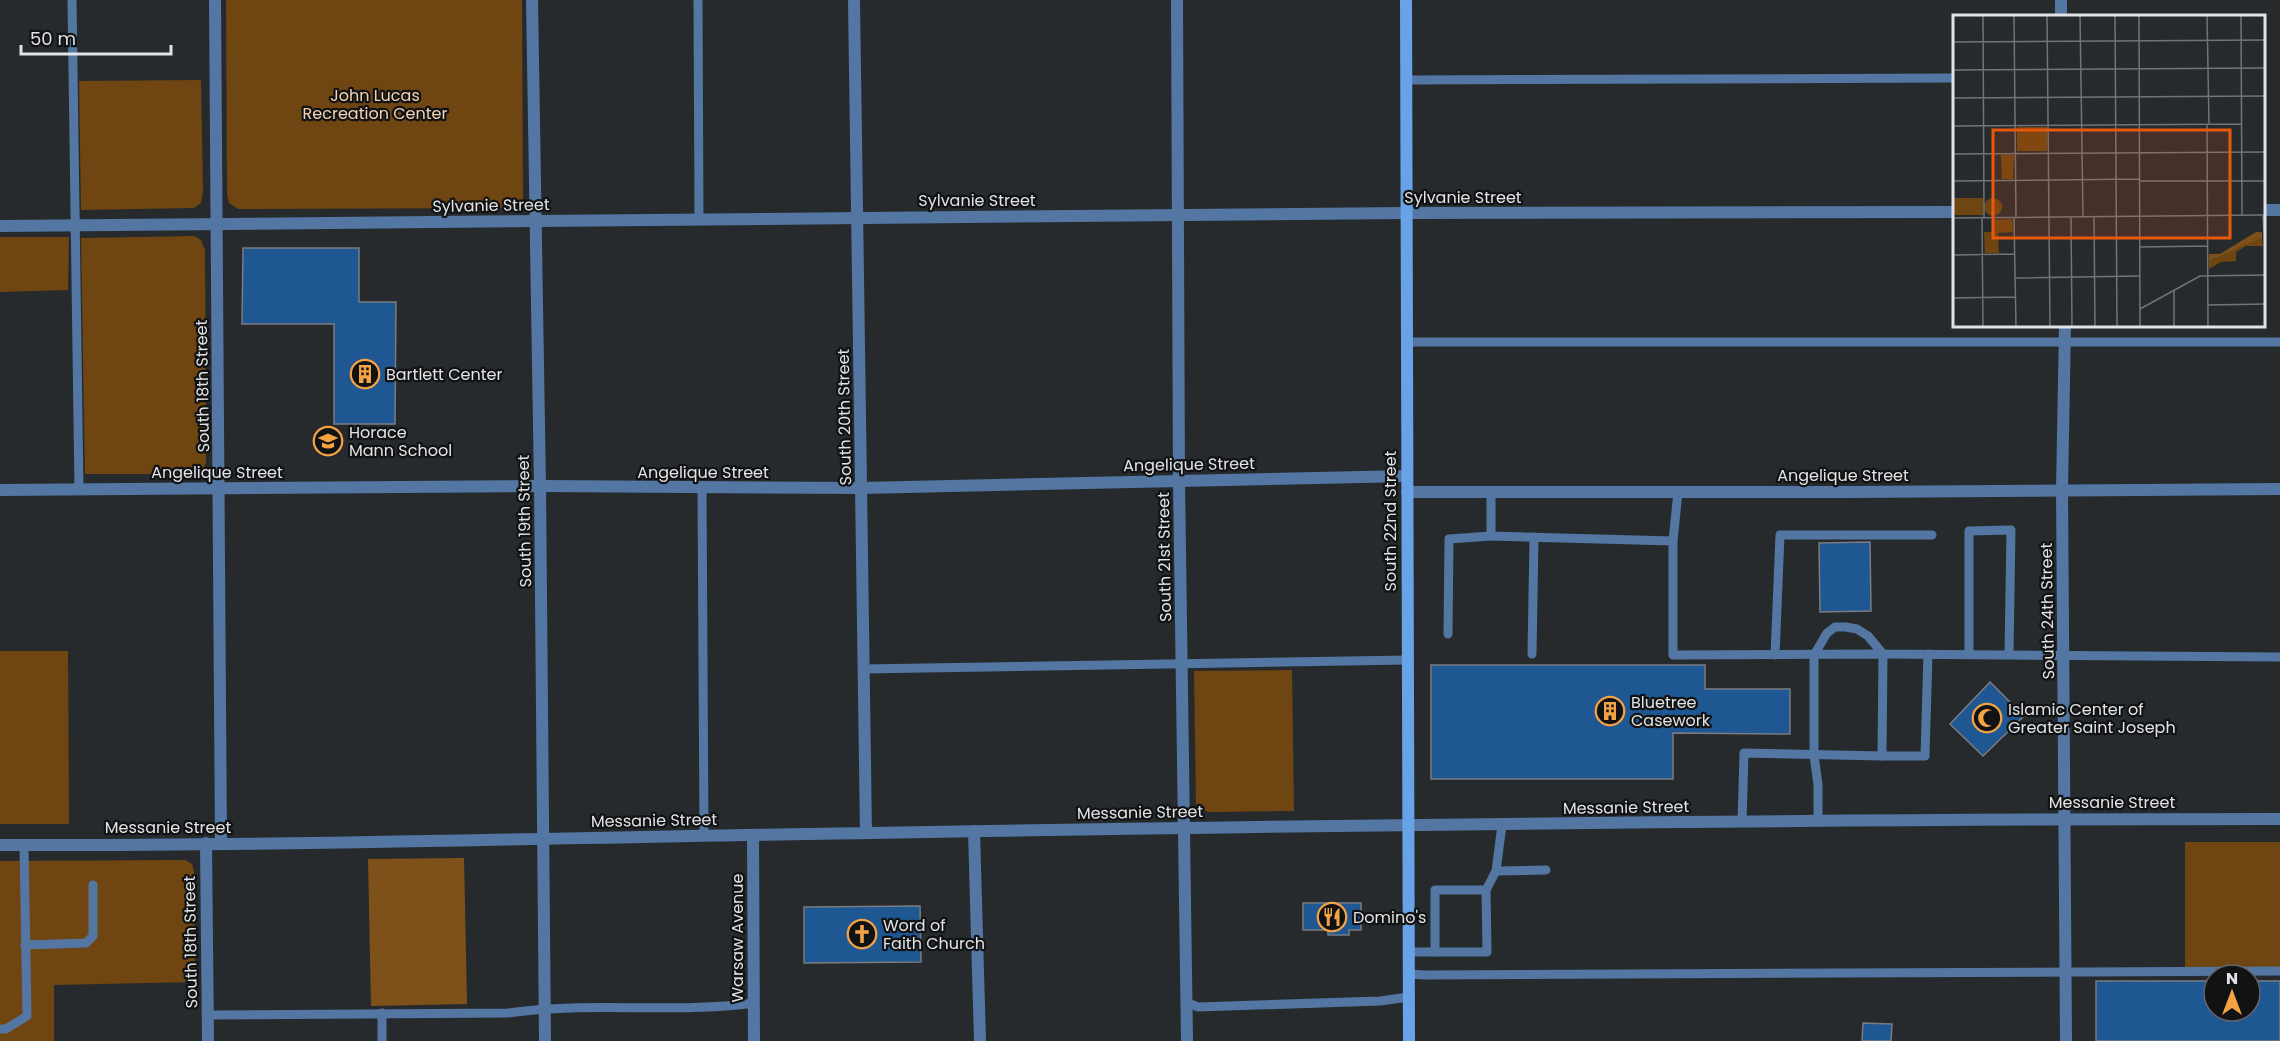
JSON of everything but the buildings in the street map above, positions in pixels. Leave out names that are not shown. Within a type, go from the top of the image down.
[{"type":"main road","name":"South 22nd Street","points":[[1406,0],[1409,1041]]},
{"type":"street","name":"South 18th Street","points":[[215,0],[221,843]]},
{"type":"street","name":"South 19th Street","points":[[532,0],[540,486],[545,1041]]},
{"type":"street","name":"South 20th Street","points":[[854,0],[866,833]]},
{"type":"street","name":"South 21st Street","points":[[1177,0],[1179,481],[1187,1041]]},
{"type":"street","name":"Sylvanie Street","points":[[0,226],[1405,213],[1953,212]]},
{"type":"street","name":"South 24th Street","points":[[2065,327],[2062,490],[2066,1041]]},
{"type":"street","name":"Angelique Street","points":[[0,490],[540,486],[861,489],[1407,477]]},
{"type":"street","name":"Angelique Street","points":[[1407,492],[2280,489]]},
{"type":"street","name":"Messanie Street","points":[[0,845],[354,843],[1185,828],[2280,819]]},
{"type":"street","points":[[974,831],[980,1041]]},
{"type":"street","name":"Warsaw Avenue","points":[[753,835],[754,1041]]},
{"type":"street","name":"South 18th Street","points":[[206,843],[208,1041]]},
{"type":"lane","points":[[72,0],[79,490]]},
{"type":"lane","points":[[698,0],[699,219]]},
{"type":"lane","points":[[1407,80],[1953,78]]},
{"type":"lane","points":[[1406,342],[2066,344],[2280,342]]},
{"type":"lane","points":[[702,489],[704,836]]},
{"type":"lane","points":[[1491,492],[1491,536]]},
{"type":"lane","points":[[1678,492],[1673,541],[1673,655],[2009,653],[2280,657]]},
{"type":"lane","points":[[1969,653],[1969,531],[2010,530],[2009,653]]},
{"type":"lane","points":[[1776,655],[1780,535],[1932,535]]},
{"type":"lane","points":[[1448,634],[1449,539],[1491,536],[1673,541]]},
{"type":"lane","points":[[1532,654],[1534,537]]},
{"type":"lane","points":[[1818,821],[1818,785],[1814,755],[1814,655],[1827,633],[1835,627],[1857,629],[1868,636],[1883,654],[1882,756]]},
{"type":"lane","points":[[1742,822],[1744,753],[1926,756],[1928,654]]},
{"type":"lane","points":[[863,669],[1408,660]]},
{"type":"lane","points":[[1409,952],[1487,952],[1486,890],[1496,871],[1502,825]]},
{"type":"lane","points":[[0,1029],[6,1029],[27,1016],[24,845]]},
{"type":"lane","points":[[1496,871],[1546,870]]},
{"type":"lane","points":[[25,945],[86,943],[93,936],[93,885]]},
{"type":"lane","points":[[1435,952],[1435,890],[1486,890]]},
{"type":"lane","points":[[1409,974],[2280,971]]},
{"type":"lane","points":[[1188,1003],[1198,1007],[1380,1001],[1409,997]]},
{"type":"lane","points":[[208,1015],[508,1013],[545,1008],[724,1007],[754,1003]]},
{"type":"lane","points":[[382,1013],[382,1041]]},
{"type":"green space","name":"John Lucas Recreation Center","points":[[226,0],[522,0],[523,199],[520,205],[513,208],[238,209],[229,203],[227,194]]},
{"type":"green space","points":[[201,80],[203,191],[201,203],[194,208],[81,210],[79,81]]},
{"type":"green space","points":[[194,236],[201,240],[205,250],[206,462],[203,470],[195,474],[85,474],[81,238]]},
{"type":"green space","points":[[0,237],[69,237],[68,290],[0,292]]},
{"type":"green space","points":[[0,651],[68,651],[69,824],[0,824]]},
{"type":"green space","points":[[1292,670],[1294,811],[1210,812],[1201,810],[1196,804],[1194,671]]},
{"type":"green space","points":[[2185,842],[2280,842],[2280,970],[2262,970],[2262,963],[2202,963],[2202,971],[2185,971]]},
{"type":"green space","points":[[185,860],[192,864],[194,872],[195,982],[54,985],[54,1041],[0,1041],[0,861]]},
{"type":"shaded area","points":[[464,858],[467,1004],[371,1006],[368,859]]},
{"type":"place","name":"Bartlett Center","points":[[365,374]]},
{"type":"place","name":"Horace Mann School","points":[[328,441]]},
{"type":"place","name":"Bluetree Casework","points":[[1610,711]]},
{"type":"place","name":"Islamic Center of Greater Saint Joseph","points":[[1987,718]]},
{"type":"place","name":"Domino's","points":[[1332,917]]},
{"type":"place","name":"Word of Faith Church","points":[[862,934]]}]
